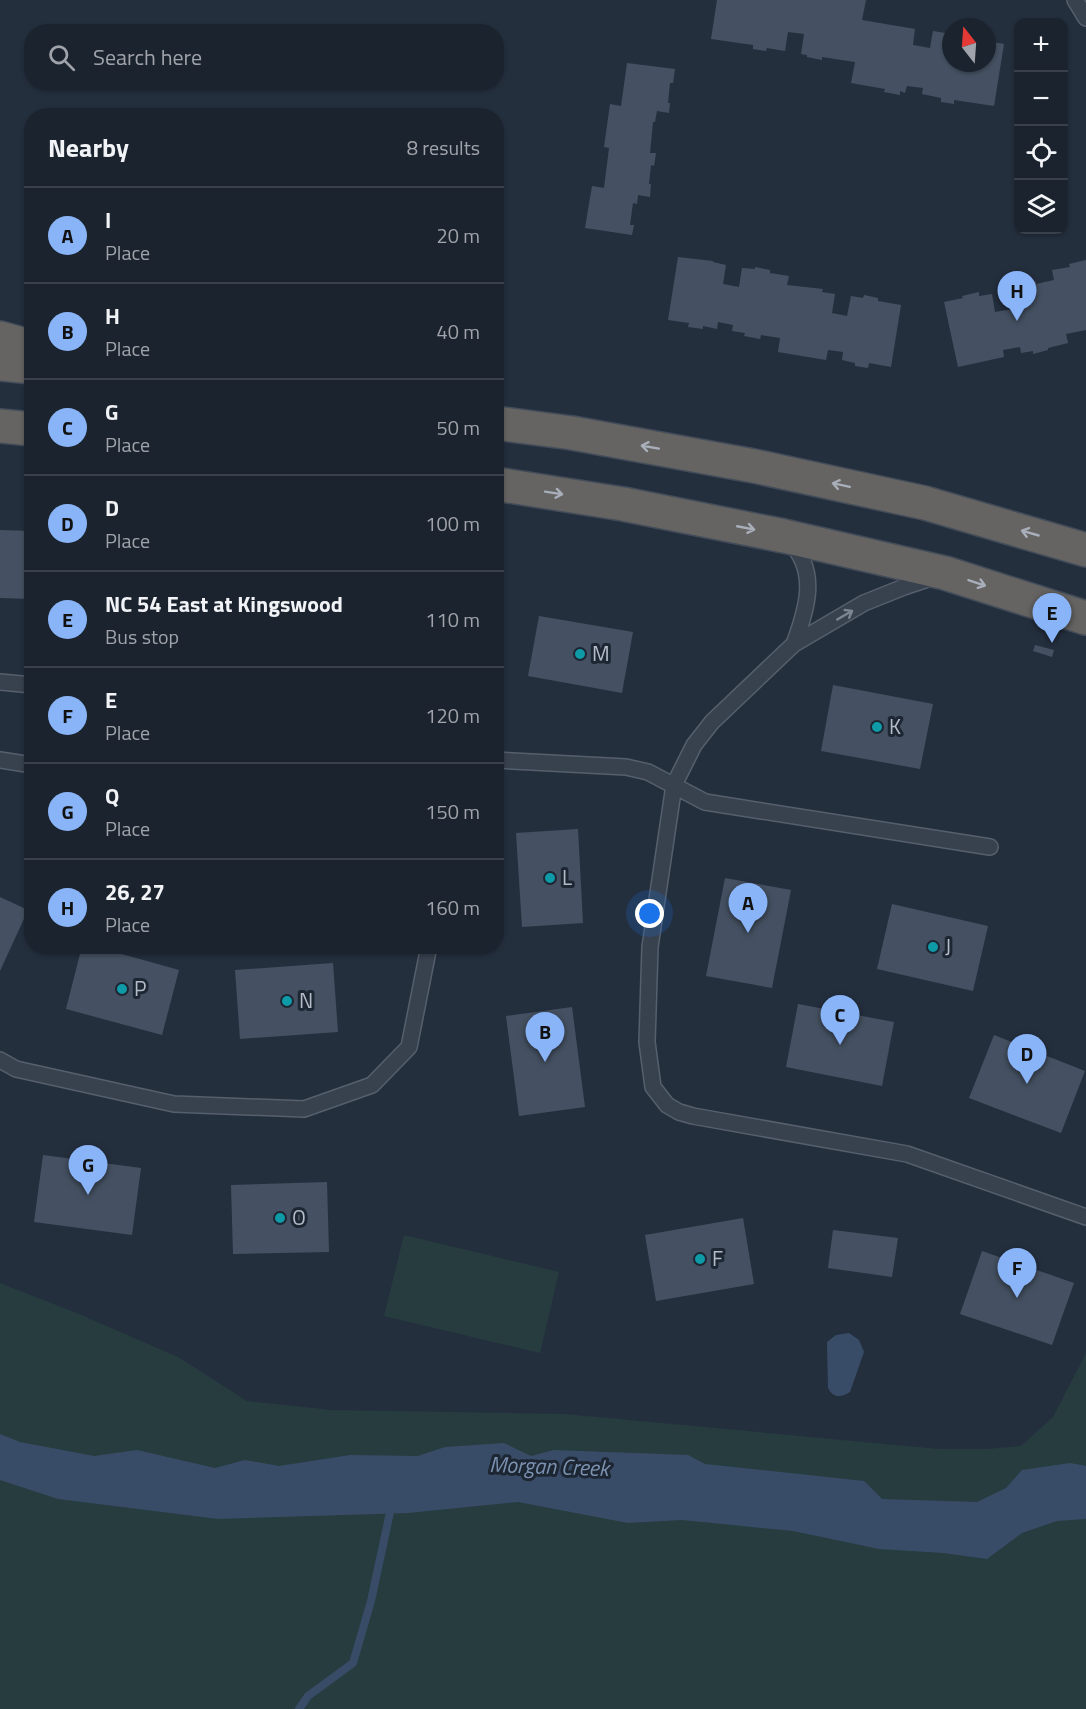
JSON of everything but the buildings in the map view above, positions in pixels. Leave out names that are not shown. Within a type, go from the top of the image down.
[{"type":"highway","points":[[0,338],[24,345]]},
{"type":"highway","points":[[0,363],[24,366]]},
{"type":"highway","points":[[504,424],[572,433],[754,466],[925,503],[1086,550]]},
{"type":"highway","points":[[0,426],[24,428]]},
{"type":"highway","points":[[504,485],[623,504],[784,536],[945,573],[1086,618]]},
{"type":"lane","points":[[1075,0],[1086,18]]},
{"type":"lane","points":[[784,536],[796,548],[804,561],[809,586],[804,617],[794,644]]},
{"type":"lane","points":[[945,573],[904,586],[864,603],[794,644],[712,722],[694,745],[674,785],[650,947],[647,1041],[653,1088],[667,1105],[679,1112],[907,1154],[1086,1217]]},
{"type":"lane","points":[[0,682],[24,684]]},
{"type":"lane","points":[[0,760],[24,764]]},
{"type":"lane","points":[[504,760],[626,767],[648,772],[705,802],[990,847]]},
{"type":"lane","points":[[0,1060],[16,1069],[174,1104],[304,1109],[372,1085],[409,1047],[427,954]]},
{"type":"green space","points":[[404,1235],[559,1272],[540,1353],[384,1316]]},
{"type":"green space","points":[[0,1283],[178,1357],[247,1401],[332,1410],[565,1414],[939,1449],[987,1449],[1021,1446],[1053,1417],[1086,1353],[1086,1709],[0,1709]]},
{"type":"water","points":[[849,1333],[859,1340],[864,1352],[850,1392],[837,1396],[832,1394],[828,1388],[827,1342],[836,1335]]},
{"type":"water","name":"Morgan Creek","points":[[0,1434],[20,1442],[94,1456],[137,1450],[215,1468],[245,1460],[279,1466],[350,1455],[418,1456],[445,1447],[504,1443],[531,1456],[554,1450],[688,1455],[705,1464],[864,1481],[882,1499],[977,1502],[1006,1488],[1022,1470],[1070,1463],[1086,1466],[1086,1519],[1057,1521],[1022,1533],[987,1559],[943,1553],[879,1549],[793,1531],[682,1520],[628,1523],[518,1502],[408,1513],[218,1519],[58,1499],[0,1480]]},
{"type":"waterway","points":[[299,1709],[308,1696],[353,1663],[371,1601],[392,1503]]},
{"type":"place","name":"26, 27","points":[[1017,321]]},
{"type":"place","name":"NC 54 East at Kingswood","points":[[1052,643]]},
{"type":"place","name":"M","points":[[580,654]]},
{"type":"place","name":"K","points":[[877,727]]},
{"type":"place","name":"L","points":[[550,878]]},
{"type":"place","name":"I","points":[[748,933]]},
{"type":"place","name":"J","points":[[933,947]]},
{"type":"place","name":"P","points":[[122,989]]},
{"type":"place","name":"N","points":[[287,1001]]},
{"type":"place","name":"G","points":[[840,1045]]},
{"type":"place","name":"H","points":[[545,1062]]},
{"type":"place","name":"D","points":[[1027,1084]]},
{"type":"place","name":"Q","points":[[88,1195]]},
{"type":"place","name":"O","points":[[280,1218]]},
{"type":"place","name":"F","points":[[700,1259]]},
{"type":"place","name":"E","points":[[1017,1298]]}]
